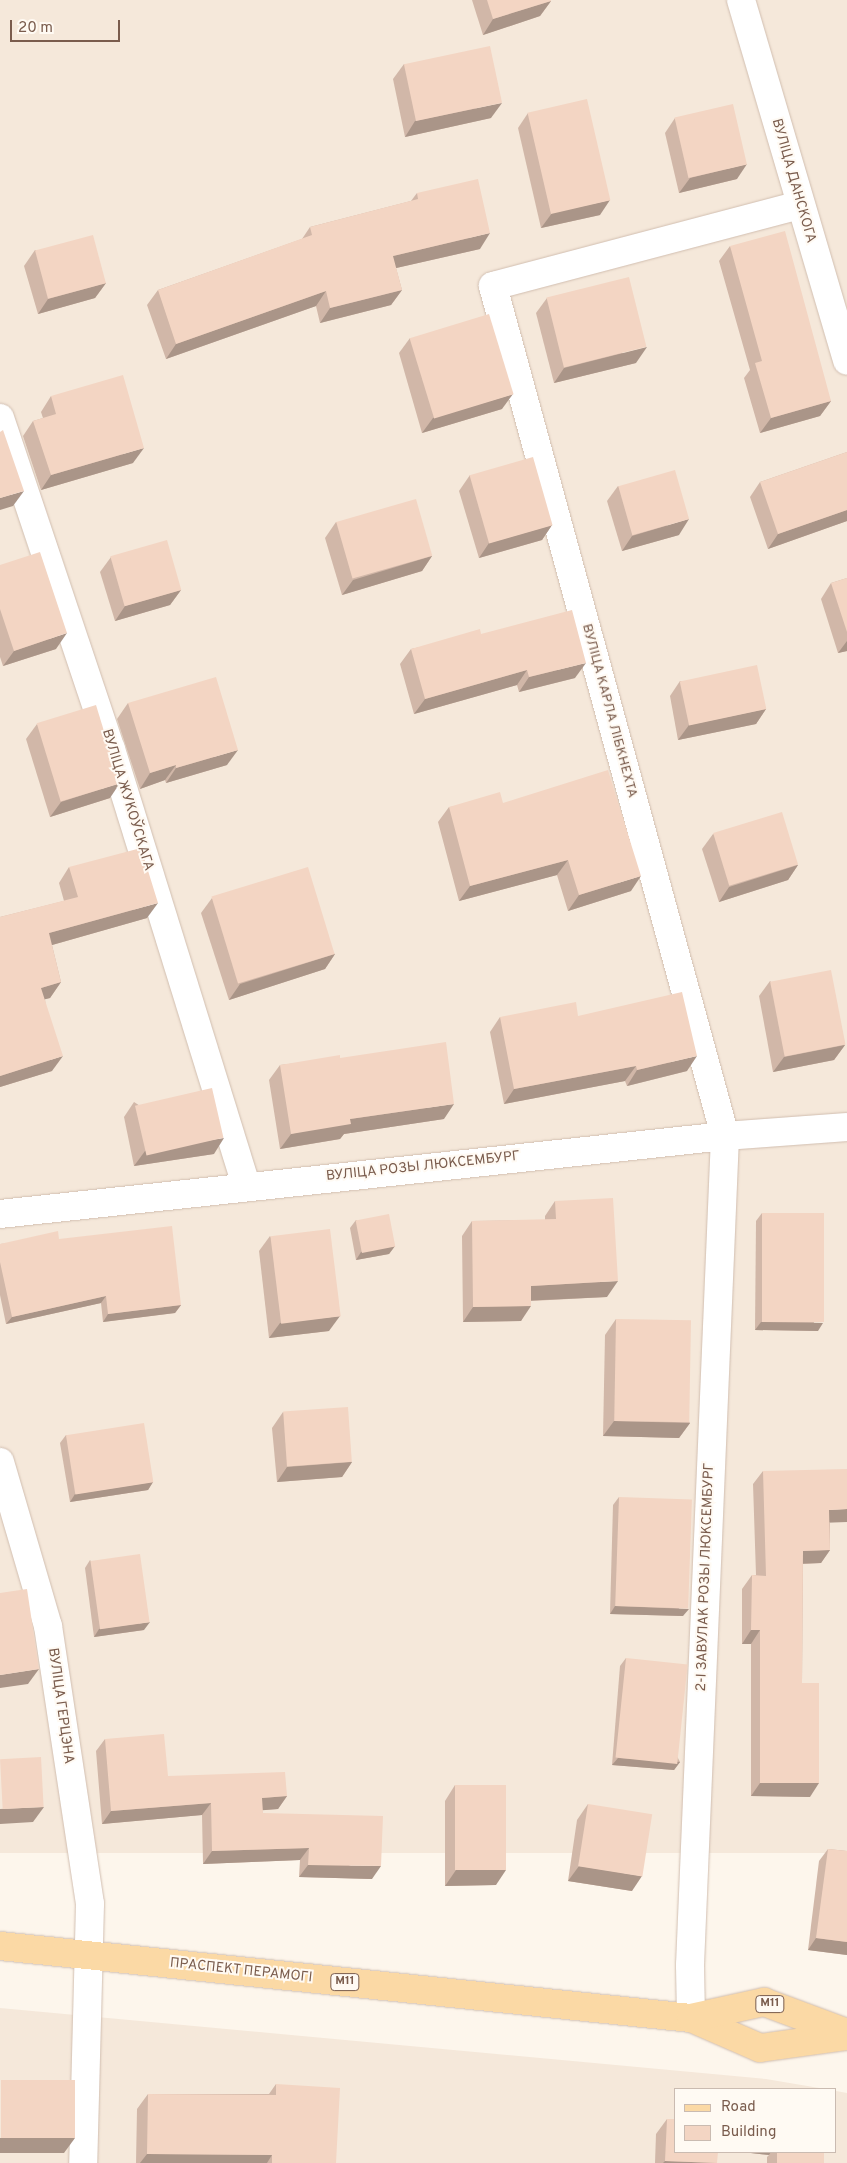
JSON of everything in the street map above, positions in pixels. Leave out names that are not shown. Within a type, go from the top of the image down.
[{"type":"main road","name":"ПРАСПЕКТ ПЕРАМОГІ","points":[[0,1946],[691,2018],[760,2048],[847,2035]]},
{"type":"main road","name":"ПРАСПЕКТ ПЕРАМОГІ","points":[[691,2018],[764,2002],[847,2035]]},
{"type":"street","name":"ВУЛІЦА ДАНСКОГА","points":[[741,0],[847,361]]},
{"type":"street","name":"ВУЛІЦА КАРЛА ЛІБКНЕХТА","points":[[725,1136],[493,286],[800,205]]},
{"type":"street","name":"ВУЛІЦА ЖУКОЎСКАГА","points":[[0,418],[111,749],[246,1186]]},
{"type":"street","name":"ВУЛІЦА РОЗЫ ЛЮКСЕМБУРГ","points":[[0,1214],[246,1186],[725,1136],[847,1127]]},
{"type":"street","name":"2-І ЗАВУЛАК РОЗЫ ЛЮКСЕМБУРГ","points":[[691,2018],[690,1965],[725,1136]]},
{"type":"street","name":"ВУЛІЦА ГЕРЦЭНА","points":[[0,1462],[48,1626],[90,1904],[89,1956],[85,2003],[83,2163]]},
{"type":"shaded area","points":[[0,0],[847,0],[847,1853],[0,1853]]},
{"type":"shaded area","points":[[0,2008],[766,2079],[819,2088],[674,2088],[674,2153],[837,2153],[837,2091],[847,2093],[847,2163],[0,2163]]},
{"type":"building","points":[[487,0],[551,0],[551,1],[493,19]]},
{"type":"building","points":[[490,46],[502,103],[416,121],[404,64]]},
{"type":"building","points":[[587,99],[610,200],[551,214],[528,113]]},
{"type":"building","points":[[733,104],[747,164],[688,178],[675,117]]},
{"type":"building","points":[[478,179],[490,233],[393,256],[402,290],[330,308],[326,291],[176,344],[158,290],[312,235],[310,227],[418,199],[417,193]]},
{"type":"building","points":[[785,231],[831,401],[771,418],[755,363],[762,361],[730,246]]},
{"type":"building","points":[[93,235],[106,283],[48,299],[35,251]]},
{"type":"building","points":[[629,277],[646,347],[564,367],[547,298]]},
{"type":"building","points":[[489,314],[514,394],[434,419],[410,338]]},
{"type":"building","points":[[123,375],[144,448],[51,475],[33,421],[56,414],[51,396]]},
{"type":"building","points":[[3,430],[24,491],[0,498],[0,432]]},
{"type":"building","points":[[847,452],[847,510],[778,534],[760,482]]},
{"type":"building","points":[[533,457],[553,525],[489,543],[470,475]]},
{"type":"building","points":[[675,470],[689,519],[632,535],[618,486]]},
{"type":"building","points":[[416,499],[432,556],[352,579],[336,522]]},
{"type":"building","points":[[167,540],[181,590],[125,606],[110,556]]},
{"type":"building","points":[[40,552],[67,633],[14,651],[0,609],[0,565]]},
{"type":"building","points":[[847,578],[847,632],[831,583]]},
{"type":"building","points":[[572,610],[586,663],[529,677],[527,670],[425,699],[411,649],[480,629],[481,634]]},
{"type":"building","points":[[757,665],[766,709],[689,725],[680,681]]},
{"type":"building","points":[[216,677],[238,750],[176,768],[176,765],[150,773],[128,703]]},
{"type":"building","points":[[96,705],[120,783],[61,802],[37,723]]},
{"type":"building","points":[[608,770],[641,876],[579,895],[568,860],[470,886],[449,807],[500,792],[503,803]]},
{"type":"building","points":[[782,812],[798,865],[729,886],[713,833]]},
{"type":"building","points":[[141,848],[158,903],[49,933],[61,982],[41,988],[63,1056],[0,1076],[0,917],[78,897],[69,867]]},
{"type":"building","points":[[308,867],[335,954],[238,984],[211,897]]},
{"type":"building","points":[[831,970],[846,1045],[785,1056],[770,982]]},
{"type":"building","points":[[682,992],[697,1056],[637,1070],[636,1066],[514,1089],[500,1017],[576,1002],[578,1016]]},
{"type":"building","points":[[446,1042],[454,1104],[350,1119],[351,1124],[291,1134],[280,1065],[340,1055],[340,1058]]},
{"type":"building","points":[[212,1088],[223,1138],[146,1155],[135,1106]]},
{"type":"building","points":[[613,1198],[618,1281],[531,1286],[531,1306],[473,1307],[472,1221],[556,1219],[555,1201]]},
{"type":"building","points":[[762,1213],[824,1213],[824,1322],[762,1322]]},
{"type":"building","points":[[389,1214],[395,1246],[362,1253],[356,1220]]},
{"type":"building","points":[[172,1226],[181,1305],[108,1314],[106,1296],[12,1317],[0,1262],[0,1244],[58,1231],[59,1239]]},
{"type":"building","points":[[330,1229],[341,1316],[281,1324],[270,1236]]},
{"type":"building","points":[[616,1319],[691,1320],[689,1422],[614,1421]]},
{"type":"building","points":[[348,1407],[352,1462],[287,1466],[283,1412]]},
{"type":"building","points":[[144,1423],[153,1482],[75,1495],[66,1435]]},
{"type":"building","points":[[847,1469],[847,1509],[829,1510],[830,1550],[803,1551],[802,1683],[819,1683],[819,1783],[760,1783],[760,1630],[751,1630],[752,1575],[766,1576],[763,1471]]},
{"type":"building","points":[[619,1497],[692,1500],[688,1608],[615,1606]]},
{"type":"building","points":[[140,1554],[150,1622],[100,1629],[90,1561]]},
{"type":"building","points":[[27,1589],[39,1669],[0,1675],[0,1593]]},
{"type":"building","points":[[626,1658],[688,1664],[677,1764],[616,1757]]},
{"type":"building","points":[[164,1734],[168,1776],[285,1772],[287,1796],[262,1798],[263,1813],[383,1816],[381,1866],[308,1865],[309,1848],[212,1851],[211,1803],[111,1811],[105,1739]]},
{"type":"building","points":[[41,1757],[44,1807],[3,1809],[0,1759]]},
{"type":"building","points":[[455,1785],[506,1785],[506,1870],[455,1870]]},
{"type":"building","points":[[588,1804],[652,1814],[642,1876],[578,1866]]},
{"type":"building","points":[[828,1849],[847,1851],[847,1942],[816,1938]]},
{"type":"building","points":[[1,2080],[75,2080],[75,2138],[1,2138]]},
{"type":"building","points":[[276,2084],[340,2088],[336,2163],[272,2163],[272,2155],[147,2154],[148,2094],[276,2095]]},
{"type":"building","points":[[667,2119],[674,2119],[674,2153],[718,2153],[717,2163],[665,2161]]},
{"type":"building","points":[[777,2153],[824,2153],[824,2163],[777,2163]]}]
